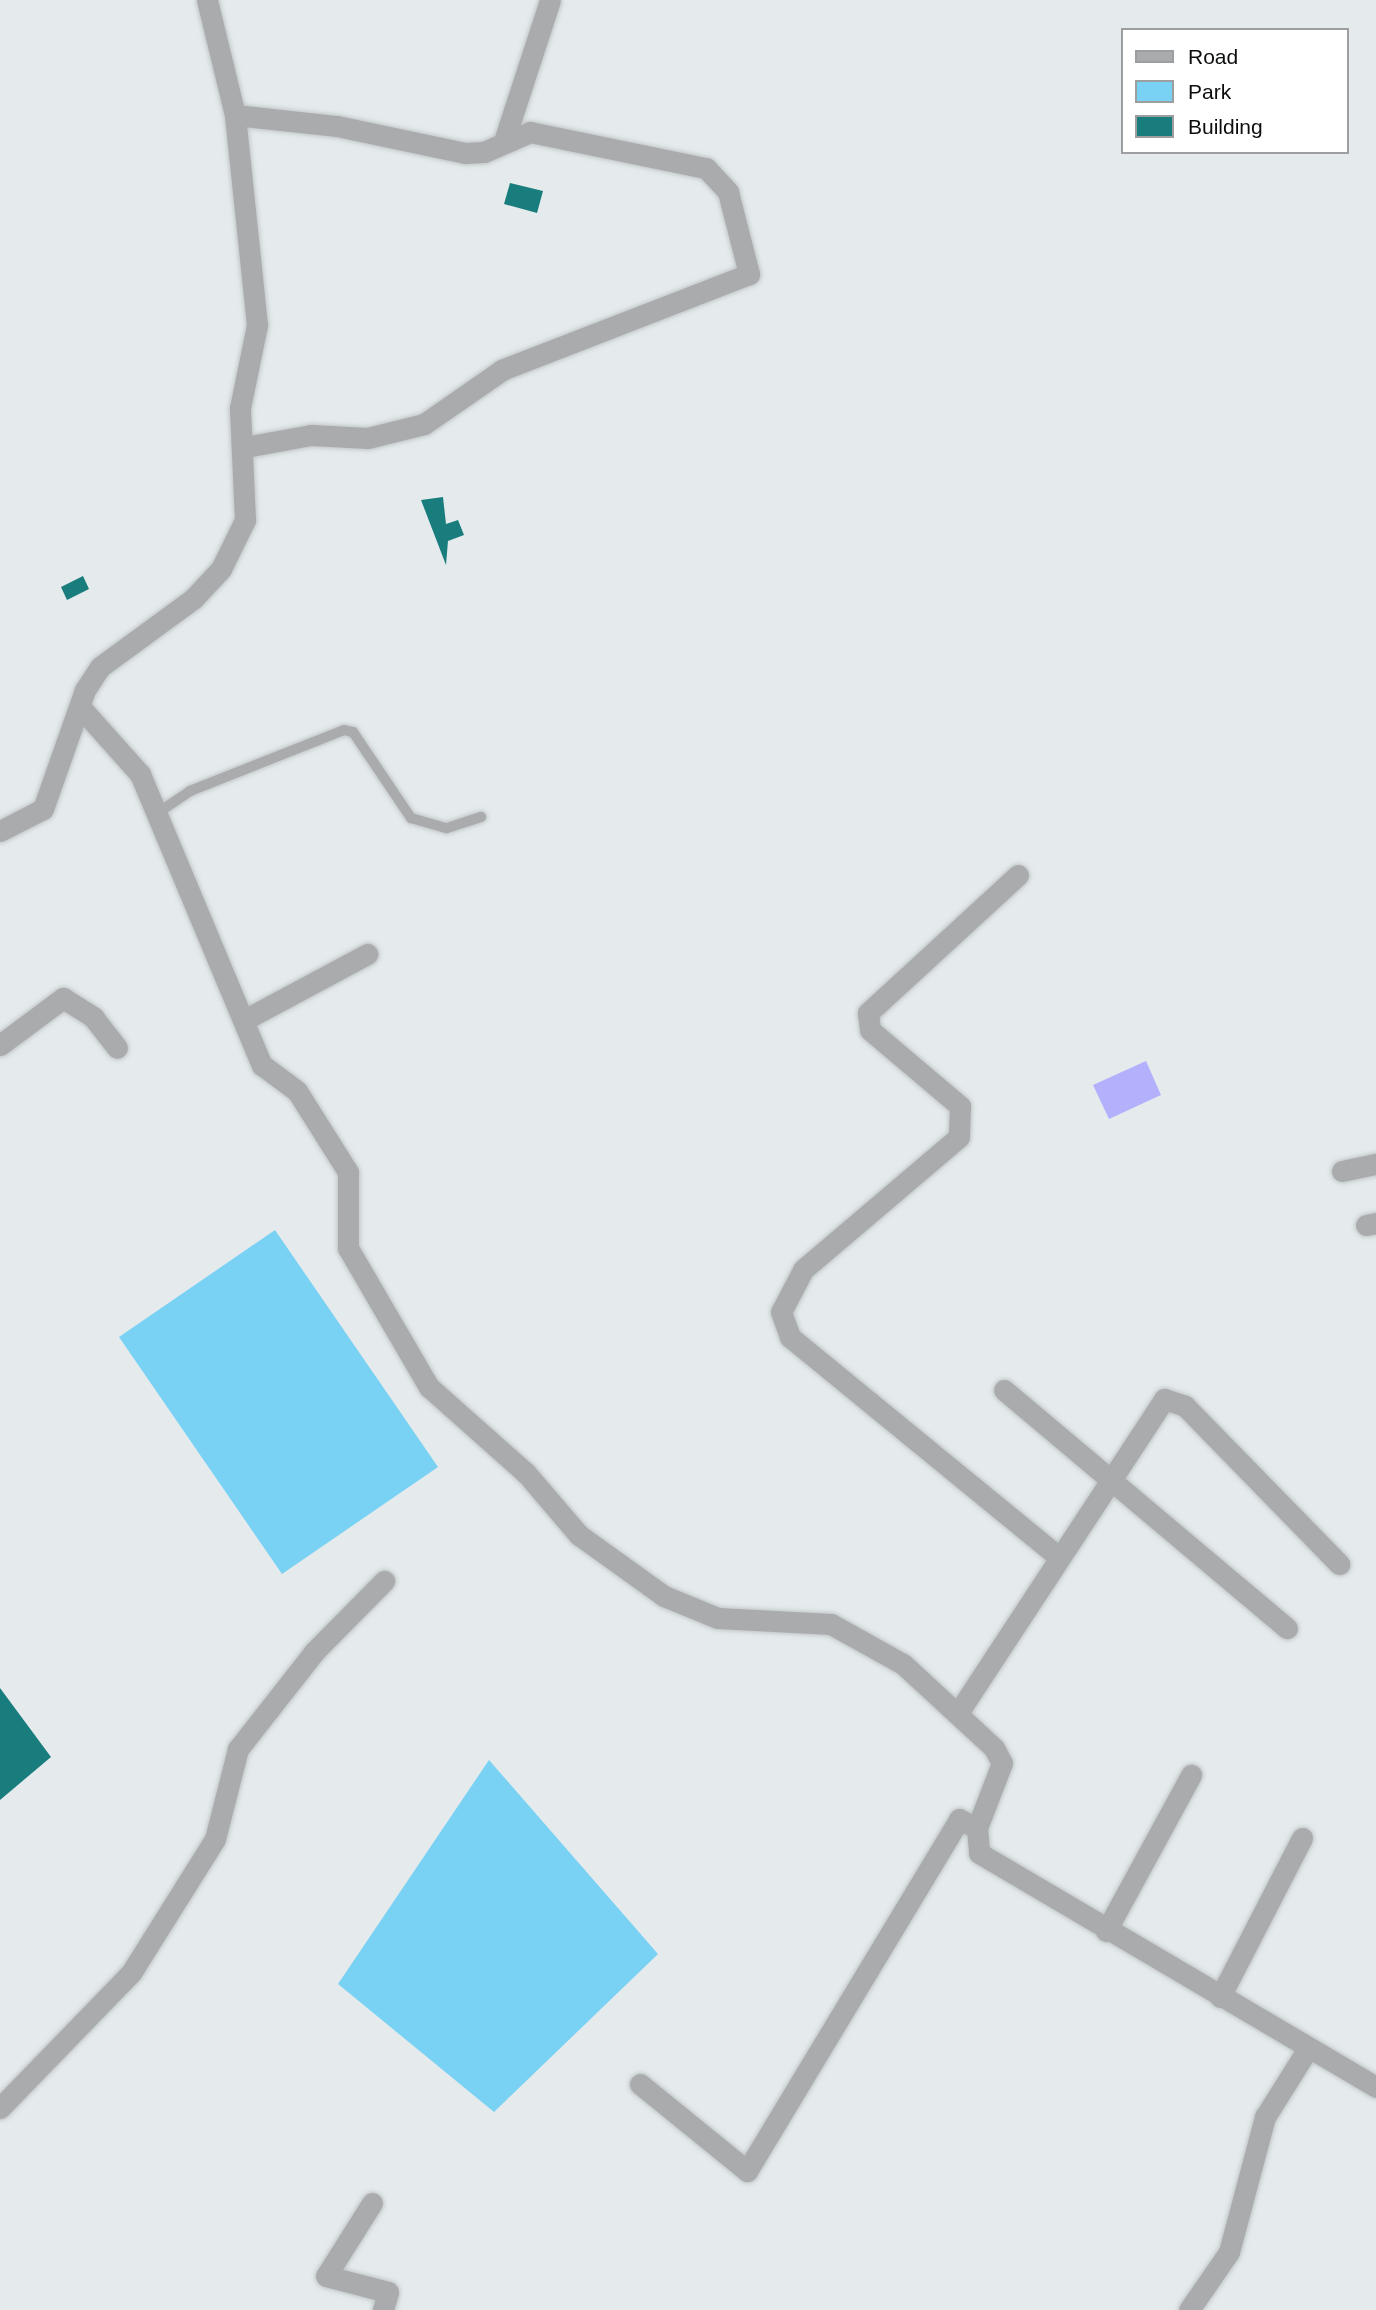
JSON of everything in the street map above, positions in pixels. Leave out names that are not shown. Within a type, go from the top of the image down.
[{"type":"street","points":[[0,831],[43,809],[100,667],[193,599],[221,569],[245,520],[242,379],[257,324],[235,115],[207,0]]},
{"type":"street","points":[[504,141],[551,0]]},
{"type":"street","points":[[235,115],[337,126],[465,153],[484,152],[504,141],[530,132],[706,168],[728,192],[748,274],[502,370],[424,424],[368,438],[311,435],[244,447]]},
{"type":"street","points":[[82,709],[140,774],[159,812],[262,1065],[297,1091],[348,1172],[348,1248],[416,1369],[579,1535],[618,1569],[692,1611],[831,1624],[903,1664],[958,1713],[1002,1763],[977,1828],[979,1853],[1307,2050],[1376,2088]]},
{"type":"street","points":[[1018,876],[868,1013],[870,1031],[960,1106],[959,1137],[803,1270],[781,1312],[790,1337],[1059,1558]]},
{"type":"street","points":[[244,1020],[367,954]]},
{"type":"street","points":[[0,1045],[64,998],[93,1017],[117,1048]]},
{"type":"street","points":[[1342,1171],[1376,1164]]},
{"type":"street","points":[[1003,1390],[1287,1628]]},
{"type":"street","points":[[958,1713],[1160,1403],[1171,1398],[1339,1564]]},
{"type":"street","points":[[0,2108],[131,1973],[215,1839],[238,1749],[314,1652],[384,1581]]},
{"type":"street","points":[[1106,1931],[1191,1775]]},
{"type":"street","points":[[640,2084],[747,2171],[959,1819],[977,1828]]},
{"type":"street","points":[[1220,1997],[1302,1838]]},
{"type":"street","points":[[1189,2310],[1229,2252],[1265,2117],[1307,2050]]},
{"type":"street","points":[[372,2203],[326,2276],[388,2292],[383,2310]]},
{"type":"lane","points":[[159,812],[190,790],[344,730],[353,732],[411,818],[447,828],[481,817]]},
{"type":"green space","points":[[275,1230],[438,1467],[282,1574],[119,1337]]},
{"type":"green space","points":[[489,1760],[658,1954],[494,2112],[338,1984]]},
{"type":"shaded area","points":[[1146,1061],[1161,1095],[1109,1119],[1093,1085]]},
{"type":"building","points":[[510,183],[543,191],[537,213],[504,204]]},
{"type":"building","points":[[443,497],[446,524],[458,520],[464,535],[448,541],[446,565],[421,500]]},
{"type":"building","points":[[83,576],[89,589],[67,600],[61,587]]},
{"type":"building","points":[[0,1688],[51,1757],[0,1800]]}]
